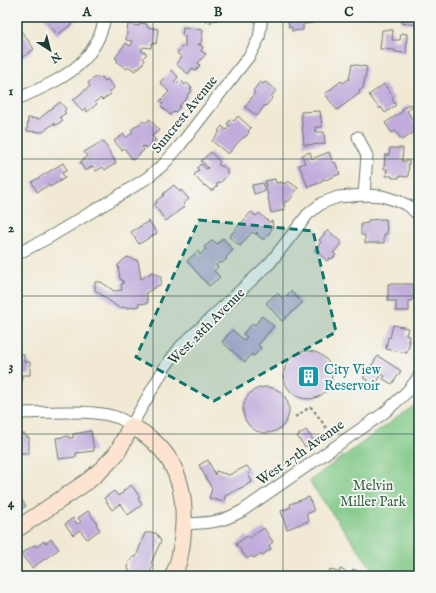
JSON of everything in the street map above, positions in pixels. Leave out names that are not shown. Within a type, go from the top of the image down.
[{"type":"street","points":[[17,99],[61,79],[79,65],[93,49],[102,31],[105,17]]},
{"type":"street","name":"Suncrest Avenue","points":[[17,254],[48,238],[125,192],[147,178],[163,164],[178,148],[250,55],[259,38],[262,17]]},
{"type":"street","points":[[358,137],[367,156],[364,195]]},
{"type":"street","name":"West 28th Avenue","points":[[17,529],[88,481],[103,468],[117,452],[165,367],[181,346],[270,263],[308,214],[322,203],[338,197],[364,195],[382,196],[409,206],[419,216]]},
{"type":"street","name":"West 27th Avenue","points":[[184,524],[212,523],[228,519],[242,511],[384,413],[400,399],[415,383],[419,376]]},
{"type":"street","points":[[17,413],[85,412],[103,414],[120,419],[143,432],[156,443],[174,468],[180,483],[183,497],[184,524],[178,565],[173,576]]},
{"type":"path","points":[[295,417],[307,408],[312,408],[338,444]]},
{"type":"highlighted area","points":[[199,220],[313,231],[336,332],[214,401],[136,357]]},
{"type":"green space","name":"Melvin Miller Park","points":[[419,402],[419,576],[377,576],[309,481]]},
{"type":"building","points":[[44,17],[72,17],[75,22],[57,35]]},
{"type":"building","points":[[201,17],[218,17],[217,20],[211,20],[211,23],[205,22],[206,19]]},
{"type":"building","points":[[288,17],[311,17],[312,23],[303,24],[303,30],[292,31],[292,27],[289,28]]},
{"type":"building","points":[[401,17],[419,17],[419,25],[401,23]]},
{"type":"building","points":[[139,23],[147,24],[147,27],[158,29],[156,44],[152,43],[151,48],[143,47],[141,50],[147,54],[143,58],[145,60],[139,69],[137,68],[135,71],[129,67],[127,69],[117,62],[118,60],[115,58],[126,43],[130,46],[132,44],[132,41],[126,40],[128,24],[139,26]]},
{"type":"building","points":[[17,25],[34,49],[22,58],[17,51]]},
{"type":"building","points":[[183,27],[203,30],[201,44],[198,44],[203,47],[201,51],[206,54],[198,63],[200,65],[196,71],[192,68],[188,74],[176,64],[182,57],[177,53],[183,45],[185,47],[185,36],[182,36]]},
{"type":"building","points":[[382,30],[393,30],[392,40],[400,40],[401,33],[407,34],[406,53],[395,52],[395,50],[380,49]]},
{"type":"building","points":[[352,64],[367,67],[363,88],[359,91],[360,93],[337,110],[325,94],[341,81],[343,83],[349,79]]},
{"type":"building","points":[[172,70],[178,77],[174,82],[177,84],[181,80],[185,85],[187,83],[192,88],[190,89],[192,91],[187,95],[188,97],[179,106],[180,107],[170,115],[161,106],[163,104],[160,101],[169,92],[160,82]]},
{"type":"building","points":[[97,76],[99,79],[102,77],[105,81],[107,79],[114,88],[109,92],[111,94],[102,100],[100,98],[95,102],[97,104],[87,112],[85,108],[82,111],[73,100],[90,86],[88,83]]},
{"type":"building","points":[[260,82],[263,84],[265,82],[276,90],[271,97],[272,98],[257,116],[245,107],[255,93],[253,91]]},
{"type":"building","points":[[384,84],[394,98],[392,100],[396,105],[385,113],[369,95]]},
{"type":"building","points":[[60,102],[66,109],[64,111],[66,113],[60,117],[63,120],[55,126],[54,123],[43,132],[27,131],[28,118],[39,119]]},
{"type":"building","points":[[410,104],[412,107],[407,111],[419,129],[402,140],[395,131],[392,133],[385,123],[403,111],[402,109]]},
{"type":"building","points":[[320,111],[322,127],[315,127],[316,132],[324,132],[325,144],[304,145],[301,112]]},
{"type":"building","points":[[238,116],[251,128],[248,131],[249,133],[244,138],[243,137],[228,154],[212,141],[220,132],[218,131],[222,126],[226,130],[230,126],[227,124],[231,119],[234,121]]},
{"type":"building","points":[[150,119],[159,130],[152,136],[156,140],[146,148],[144,146],[142,147],[144,150],[133,160],[124,148],[122,150],[114,141],[124,134],[126,138],[133,132],[131,130],[143,121],[145,123]]},
{"type":"building","points":[[103,141],[116,163],[105,170],[103,167],[96,171],[93,166],[85,171],[80,162],[87,157],[84,152]]},
{"type":"building","points":[[390,148],[403,148],[402,161],[409,161],[408,177],[399,176],[399,178],[392,178],[392,176],[386,176],[387,169],[384,169],[385,155],[389,155]]},
{"type":"building","points":[[211,152],[220,162],[218,164],[227,170],[227,175],[223,180],[217,183],[217,186],[213,190],[210,190],[205,185],[204,186],[194,175],[199,170],[197,168],[201,164],[206,169],[208,168],[201,161]]},
{"type":"building","points":[[310,152],[312,159],[329,152],[333,163],[335,162],[340,174],[325,180],[321,180],[322,182],[308,187],[299,165],[305,163],[302,155]]},
{"type":"building","points":[[63,163],[67,170],[62,173],[65,178],[50,187],[49,185],[37,192],[32,182]]},
{"type":"building","points":[[275,179],[276,183],[282,182],[282,184],[288,181],[298,188],[289,201],[284,202],[285,210],[271,213],[265,181]]},
{"type":"building","points":[[263,183],[265,191],[254,194],[252,185]]},
{"type":"building","points":[[174,185],[189,199],[183,204],[185,206],[166,221],[154,205],[157,203],[156,201],[164,195],[163,194]]},
{"type":"building","points":[[251,212],[256,216],[259,213],[269,222],[272,221],[273,227],[270,227],[272,229],[265,239],[262,239],[256,234],[258,233],[257,232],[255,234],[252,232],[240,246],[229,237]]},
{"type":"building","points":[[386,219],[387,234],[384,234],[384,243],[365,243],[365,235],[361,235],[361,224],[368,223],[368,220]]},
{"type":"building","points":[[149,221],[157,233],[139,244],[131,232]]},
{"type":"building","points":[[328,230],[342,243],[333,253],[336,255],[327,261],[315,250],[321,242],[319,240]]},
{"type":"building","points":[[223,238],[233,250],[226,257],[227,259],[216,265],[218,267],[214,271],[220,277],[209,286],[187,261],[198,251],[200,255],[206,249],[204,247],[213,240],[217,244]]},
{"type":"building","points":[[127,257],[138,261],[141,279],[152,272],[161,276],[161,284],[146,293],[148,303],[138,304],[139,306],[119,308],[95,290],[95,282],[101,282],[114,291],[122,290],[121,284],[123,284],[123,281],[120,279],[118,265]]},
{"type":"building","points":[[388,284],[413,284],[413,300],[409,301],[409,311],[396,311],[396,301],[388,301]]},
{"type":"building","points":[[291,291],[302,303],[282,321],[266,303],[277,293],[283,299]]},
{"type":"building","points":[[262,316],[274,326],[258,345],[261,348],[254,356],[252,354],[245,362],[222,342],[232,330],[244,340],[247,337],[243,334],[253,323],[255,325]]},
{"type":"building","points":[[393,325],[408,328],[406,335],[409,336],[408,341],[410,341],[407,353],[386,349],[388,337],[390,338]]},
{"type":"building","name":"City View Reservoir","points":[[303,351],[313,351],[325,358],[332,370],[332,380],[325,392],[313,399],[303,399],[295,395],[288,388],[284,380],[284,370],[288,362],[295,355]]},
{"type":"building","points":[[17,354],[24,354],[24,362],[30,362],[30,375],[22,375],[22,381],[17,381]]},
{"type":"building","points":[[378,356],[401,371],[392,384],[383,379],[385,376],[382,374],[375,385],[363,378]]},
{"type":"building","name":"City View Reservoir","points":[[271,387],[275,388],[285,397],[288,401],[288,419],[279,429],[271,433],[261,433],[253,429],[244,419],[243,405],[247,397],[257,388]]},
{"type":"building","points":[[306,430],[314,441],[305,447],[297,436]]},
{"type":"building","points":[[91,431],[94,451],[76,453],[76,457],[59,459],[56,438],[68,436],[69,438],[73,438],[73,434]]},
{"type":"building","points":[[17,434],[25,434],[25,437],[29,437],[29,453],[17,453]]},
{"type":"building","points":[[208,460],[215,475],[216,471],[229,475],[247,466],[251,472],[248,474],[252,482],[225,496],[224,502],[209,498],[212,489],[199,465]]},
{"type":"building","points":[[131,485],[140,497],[138,498],[142,505],[128,515],[120,504],[112,510],[104,498],[114,491],[118,496]]},
{"type":"building","points":[[17,493],[26,506],[17,512]]},
{"type":"building","points":[[309,497],[314,511],[306,514],[309,521],[287,529],[281,511],[291,507],[290,504]]},
{"type":"building","points":[[88,511],[97,523],[96,524],[100,530],[87,539],[80,530],[73,535],[65,524],[73,518],[77,524],[81,522],[78,518]]},
{"type":"building","points":[[264,528],[273,542],[269,545],[271,549],[261,556],[260,554],[254,558],[252,556],[247,559],[236,544],[247,536],[249,538]]},
{"type":"building","points":[[145,533],[156,533],[161,541],[151,563],[153,566],[150,573],[147,576],[133,576],[128,569],[129,562],[133,557],[136,557]]},
{"type":"building","points":[[51,539],[59,549],[32,568],[21,554],[34,545],[36,547],[44,541],[46,543]]},
{"type":"building","points":[[17,568],[22,575],[17,576]]},
{"type":"building","points":[[330,569],[339,573],[340,569],[351,574],[353,569],[360,572],[358,576],[327,576]]},
{"type":"place","name":"City View Reservoir","points":[[308,377]]}]
